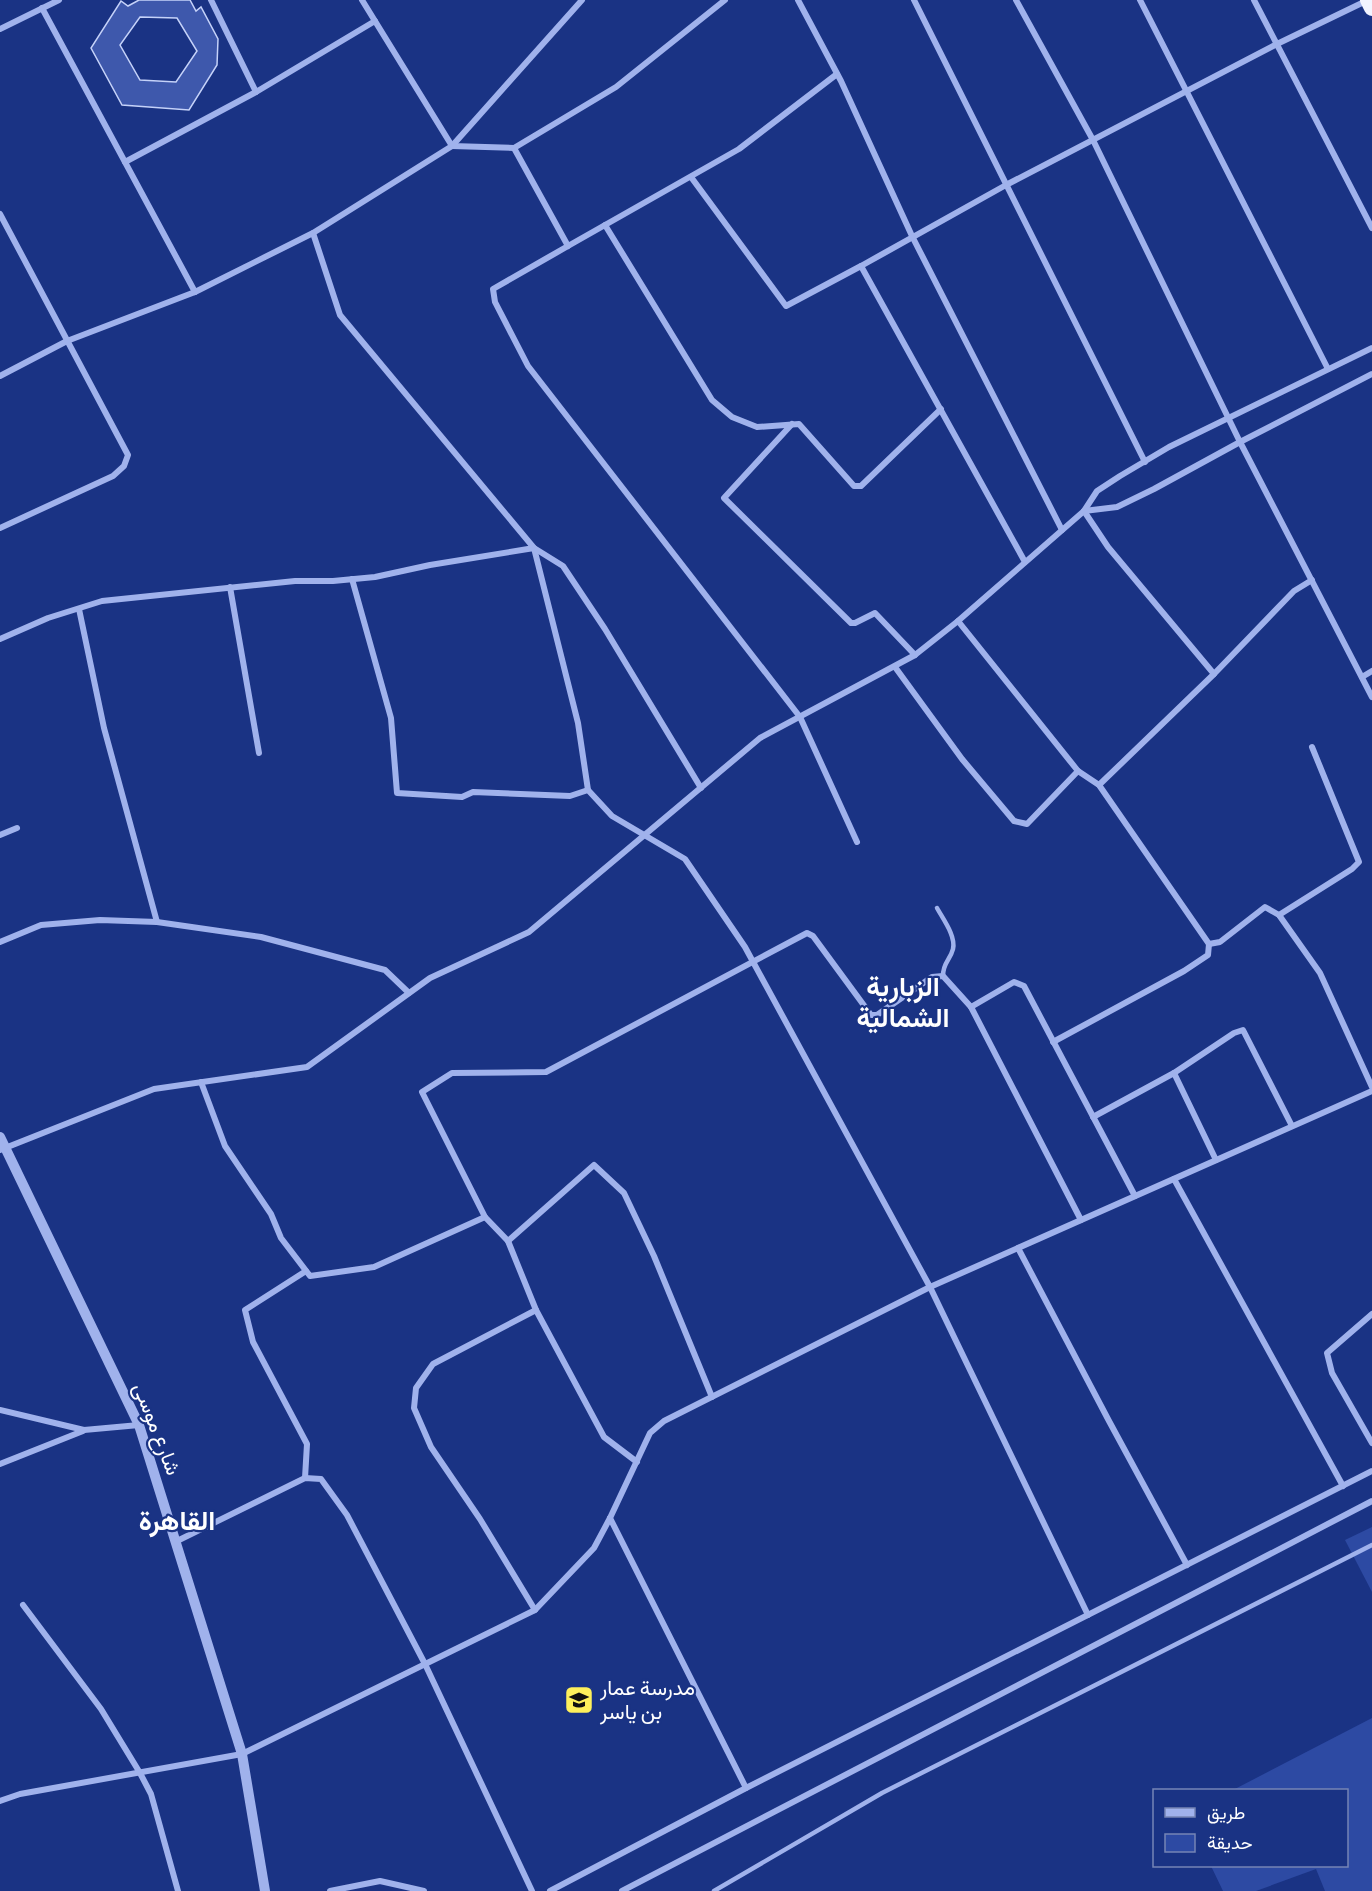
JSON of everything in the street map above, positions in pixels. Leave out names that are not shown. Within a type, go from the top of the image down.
[{"type":"highway","points":[[1368,0],[1372,8]]},
{"type":"street","points":[[0,21],[2,29],[59,0]]},
{"type":"street","points":[[211,0],[256,92]]},
{"type":"street","points":[[362,0],[452,146]]},
{"type":"street","points":[[0,376],[67,341],[195,292],[313,233],[452,146],[582,0]]},
{"type":"street","points":[[452,146],[514,148],[615,87],[725,0]]},
{"type":"street","points":[[798,0],[837,74],[912,236],[1062,530]]},
{"type":"street","points":[[914,0],[1145,462]]},
{"type":"street","points":[[1016,0],[1093,140],[1240,442],[1372,697]]},
{"type":"street","points":[[1140,0],[1328,369]]},
{"type":"street","points":[[1254,0],[1372,228]]},
{"type":"street","points":[[691,177],[786,306],[1006,185],[1185,91],[1368,0]]},
{"type":"street","points":[[42,8],[195,292]]},
{"type":"street","points":[[125,162],[256,92],[375,21]]},
{"type":"street","points":[[837,74],[739,149],[493,289],[495,302],[528,366],[800,717],[857,842]]},
{"type":"street","points":[[514,148],[568,246]]},
{"type":"street","points":[[0,214],[128,455],[124,465],[113,476],[0,528]]},
{"type":"street","points":[[605,225],[712,400],[732,417],[757,427],[800,424],[854,486],[861,486],[941,409]]},
{"type":"street","points":[[313,233],[340,315],[534,548],[563,566],[605,629],[701,788]]},
{"type":"street","points":[[861,266],[1025,562]]},
{"type":"street","points":[[3,1150],[154,1089],[307,1067],[430,978],[529,932],[760,738],[915,655],[958,621],[1084,512],[1097,491],[1169,447],[1372,348]]},
{"type":"street","points":[[1084,512],[1118,507],[1372,374]]},
{"type":"street","points":[[792,423],[724,498],[851,623],[875,613],[915,655]]},
{"type":"street","points":[[1084,512],[1108,547],[1214,674]]},
{"type":"street","points":[[0,639],[48,618],[102,601],[295,581],[352,579],[534,548]]},
{"type":"street","points":[[534,548],[578,723],[588,790],[612,816],[685,859],[745,947],[930,1287],[1088,1615]]},
{"type":"street","points":[[352,579],[391,718],[397,793],[462,797],[473,792],[570,796],[588,790]]},
{"type":"street","points":[[1099,785],[1214,674],[1294,591],[1312,580]]},
{"type":"street","points":[[230,587],[259,753]]},
{"type":"street","points":[[79,609],[104,728],[157,922]]},
{"type":"street","points":[[958,621],[1078,771],[1099,785],[1209,944],[1208,955],[1184,971],[1053,1042]]},
{"type":"street","points":[[895,667],[962,759],[1014,821],[1028,824],[1078,771]]},
{"type":"street","points":[[1362,677],[1372,671]]},
{"type":"street","points":[[1279,915],[1352,869],[1359,862],[1312,747]]},
{"type":"street","points":[[0,835],[16,828]]},
{"type":"street","points":[[0,1801],[20,1794],[242,1754],[535,1610],[594,1548],[650,1433],[664,1421],[930,1287],[1372,1089],[1320,973],[1279,915],[1265,907],[1220,942],[1209,944]]},
{"type":"street","points":[[0,942],[41,925],[100,920],[157,922],[261,937],[385,970],[409,993]]},
{"type":"street","points":[[637,1462],[604,1437],[536,1310],[508,1241],[485,1217],[422,1092],[452,1072],[546,1072],[807,933],[813,936],[871,1015],[877,1015],[932,977],[943,976],[971,1007],[1081,1220]]},
{"type":"street","points":[[971,1007],[1014,982],[1024,986],[1135,1196]]},
{"type":"street","points":[[1093,1117],[1174,1073],[1234,1033],[1243,1030],[1292,1126]]},
{"type":"street","points":[[1174,1073],[1216,1160]]},
{"type":"street","points":[[201,1082],[225,1146],[271,1214],[281,1238],[310,1276],[374,1267],[485,1217]]},
{"type":"street","name":"شارع موسى","points":[[0,1137],[3,1150],[139,1425],[242,1754],[265,1891]]},
{"type":"street","points":[[508,1241],[594,1165],[624,1193],[654,1256],[712,1397]]},
{"type":"street","points":[[1174,1179],[1343,1486]]},
{"type":"street","points":[[1018,1248],[1187,1565]]},
{"type":"street","points":[[305,1478],[307,1444],[253,1342],[245,1310],[306,1271]]},
{"type":"street","points":[[535,1610],[480,1519],[431,1447],[414,1408],[416,1388],[433,1364],[536,1310]]},
{"type":"street","points":[[1372,1314],[1327,1353],[1332,1373],[1372,1443]]},
{"type":"street","points":[[0,1410],[84,1430]]},
{"type":"street","points":[[0,1464],[84,1430],[139,1425]]},
{"type":"street","points":[[550,1891],[746,1788],[1372,1471]]},
{"type":"street","points":[[176,1542],[305,1478],[321,1479],[347,1515],[425,1664],[532,1891]]},
{"type":"street","points":[[622,1891],[1372,1501]]},
{"type":"street","points":[[610,1518],[746,1788]]},
{"type":"street","points":[[24,1605],[101,1709],[140,1773],[151,1794],[178,1891]]},
{"type":"street","points":[[330,1891],[380,1881],[424,1891]]},
{"type":"lane","points":[[937,908],[953,939],[953,949],[943,967],[943,976]]},
{"type":"lane","points":[[714,1891],[882,1793],[1372,1545]]},
{"type":"green space","points":[[1372,1527],[1372,1592],[1345,1540]]},
{"type":"green space","points":[[1372,1718],[1372,1891],[1325,1891],[1316,1869],[1256,1891],[1223,1891],[1211,1867],[1348,1867],[1348,1789],[1235,1789]]},
{"type":"building","points":[[139,0],[190,0],[196,11],[201,7],[218,39],[217,65],[189,110],[122,105],[91,48],[121,1],[128,6]],"holes":[[[140,17],[177,18],[197,51],[176,82],[140,80],[120,45]]]},
{"type":"place","name":"مدرسة عمار بن ياسر","points":[[579,1700]]},
{"type":"district","name":"الزبارية الشمالية","points":[[903,1002]]},
{"type":"district","name":"القاهرة","points":[[177,1521]]}]
